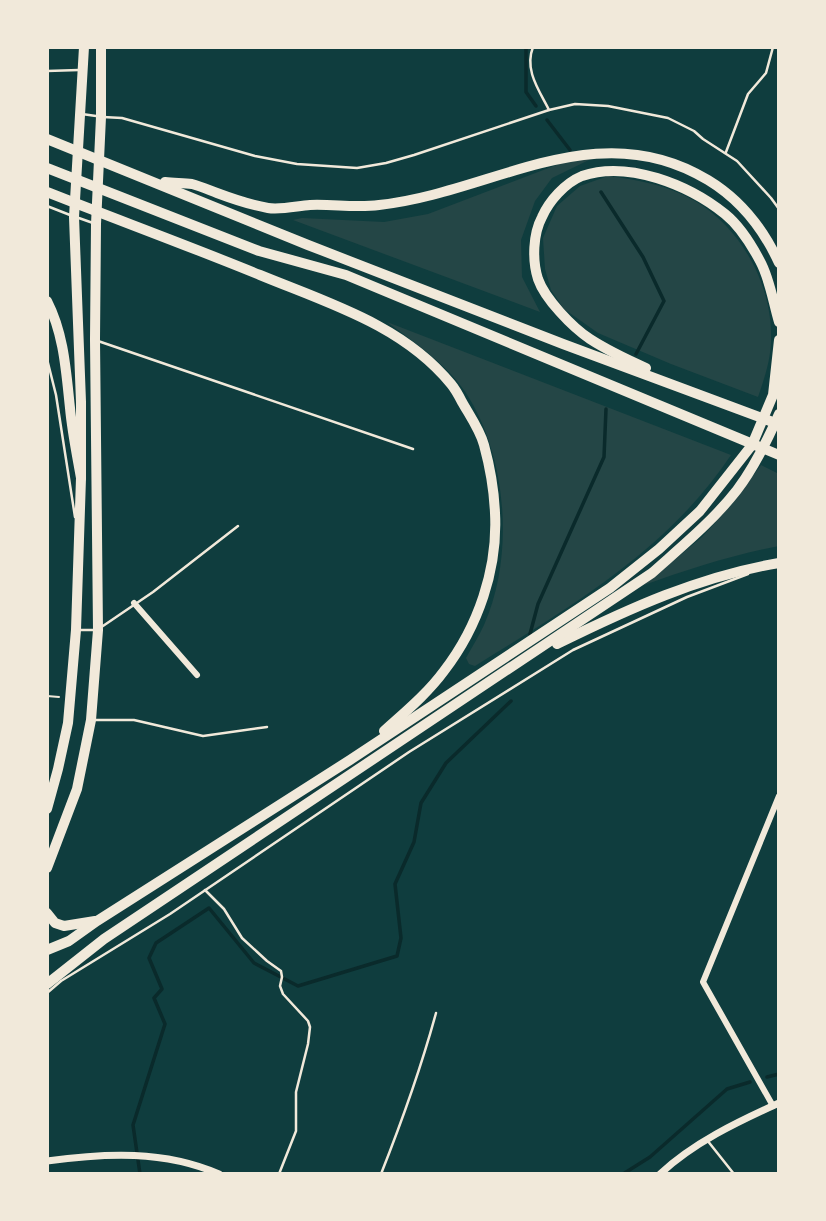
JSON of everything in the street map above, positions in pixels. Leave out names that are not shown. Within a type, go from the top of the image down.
[{"type":"highway","points":[[52,141],[320,250],[752,414]]},
{"type":"highway","points":[[152,180],[194,184],[270,208],[378,205],[441,192],[531,165],[589,153],[624,153],[667,161],[695,172],[717,186],[758,224],[779,263]]},
{"type":"highway","points":[[52,170],[259,251],[346,275],[779,455]]},
{"type":"highway","points":[[779,322],[762,264],[751,244],[724,214],[678,185],[620,170],[604,170],[579,177],[548,204],[539,223],[535,246],[538,281],[564,316],[589,338],[637,364],[779,425]]},
{"type":"highway","points":[[52,194],[160,234],[358,314],[391,333],[433,366],[452,385],[471,417],[484,443],[491,476],[496,528],[487,584],[479,610],[464,643],[444,672],[415,703],[350,760]]},
{"type":"highway","points":[[47,300],[61,337],[81,478]]},
{"type":"highway","points":[[47,950],[69,941],[350,760],[610,588],[659,549],[699,511],[752,445],[773,396],[779,340]]},
{"type":"highway","points":[[49,981],[113,933],[652,573],[698,531],[737,489],[769,437],[779,414]]},
{"type":"highway","points":[[534,652],[674,591],[717,577],[779,563]]},
{"type":"highway","points":[[47,912],[55,923],[64,926],[100,919]]},
{"type":"main road","points":[[47,868],[77,789],[91,720],[98,630],[95,340],[96,224],[101,117],[92,69],[84,47]]},
{"type":"main road","points":[[47,809],[65,734],[76,630],[81,478],[75,217],[79,114],[101,47]]},
{"type":"street","points":[[134,603],[197,675]]},
{"type":"street","points":[[660,1174],[707,1140],[776,1105],[703,982],[779,796]]},
{"type":"street","points":[[47,1161],[90,1155],[143,1155],[176,1159],[219,1174]]},
{"type":"lane","points":[[533,47],[529,68],[549,110]]},
{"type":"lane","points":[[726,152],[748,93],[766,73],[773,47]]},
{"type":"lane","points":[[47,71],[92,69]]},
{"type":"lane","points":[[79,114],[122,118],[255,156],[297,164],[357,168],[414,155],[549,110],[575,104],[608,106],[668,118],[694,131],[737,161],[779,209]]},
{"type":"lane","points":[[47,206],[96,224]]},
{"type":"lane","points":[[95,340],[413,449]]},
{"type":"lane","points":[[47,359],[57,395],[79,543]]},
{"type":"lane","points":[[76,630],[98,630],[153,592],[238,526]]},
{"type":"lane","points":[[47,993],[61,981],[205,890],[409,752],[573,650],[687,597],[757,571],[768,570]]},
{"type":"lane","points":[[91,720],[134,720],[203,736],[267,727]]},
{"type":"lane","points":[[205,890],[224,909],[242,938],[281,971],[280,986],[283,994],[308,1021],[310,1027],[296,1092],[296,1131],[279,1174]]},
{"type":"lane","points":[[100,919],[113,933]]},
{"type":"lane","points":[[381,1174],[416,1080],[436,1013]]},
{"type":"lane","points":[[707,1140],[734,1174]]},
{"type":"path","points":[[47,696],[70,697]]},
{"type":"shaded area","points":[[593,158],[552,178],[535,201],[521,240],[522,277],[540,312],[293,220],[302,218],[384,222],[428,214],[559,164]]},
{"type":"shaded area","points":[[608,176],[653,184],[685,195],[711,212],[739,241],[759,276],[770,315],[770,350],[758,397],[598,333],[564,309],[551,290],[545,269],[543,238],[557,206],[580,186]]},
{"type":"shaded area","points":[[387,322],[731,455],[706,489],[678,520],[615,574],[546,622],[475,666],[469,664],[466,658],[484,625],[494,598],[500,568],[503,538],[498,476],[480,418],[466,393],[440,363]]},
{"type":"shaded area","points":[[761,465],[779,474],[779,546],[711,563],[644,585],[702,537],[732,504]]},
{"type":"waterway","points":[[526,47],[526,92],[536,106]]},
{"type":"waterway","points":[[547,120],[570,150]]},
{"type":"waterway","points":[[601,192],[643,257],[664,301],[636,354]]},
{"type":"waterway","points":[[530,634],[538,604],[604,457],[606,409]]},
{"type":"waterway","points":[[140,1174],[133,1125],[165,1024],[154,998],[162,989],[149,958],[156,943],[209,908],[254,963],[298,986],[397,956],[401,938],[395,884],[414,842],[421,803],[446,763],[511,701]]},
{"type":"waterway","points":[[767,1077],[779,1074]]},
{"type":"waterway","points":[[623,1174],[650,1157],[727,1089],[750,1082]]}]
